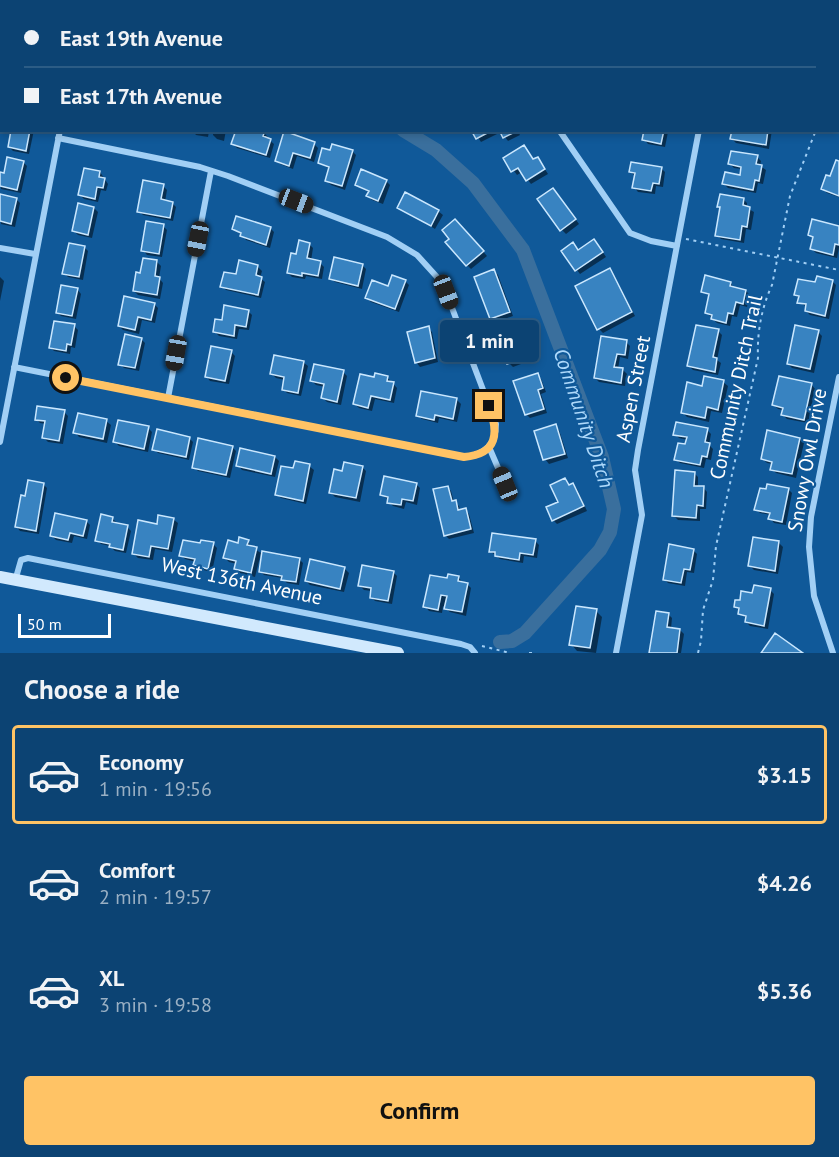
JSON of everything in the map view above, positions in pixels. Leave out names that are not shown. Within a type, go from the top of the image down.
[{"type":"main road","name":"West 136th Avenue","points":[[0,577],[398,653]]},
{"type":"street","points":[[0,442],[60,132]]},
{"type":"street","points":[[560,132],[630,232],[651,241],[677,246]]},
{"type":"street","name":"Aspen Street","points":[[616,653],[642,515],[635,470],[699,132]]},
{"type":"street","points":[[14,367],[464,457],[482,453],[489,447],[496,432],[496,424],[446,292],[427,265],[411,251],[387,237],[211,171],[58,138]]},
{"type":"street","points":[[168,398],[211,171]]},
{"type":"street","points":[[0,248],[35,255]]},
{"type":"street","name":"Snowy Owl Drive","points":[[833,653],[814,596],[809,547],[811,517],[839,377]]},
{"type":"street","points":[[489,447],[505,484]]},
{"type":"street","name":"West 136th Avenue","points":[[15,580],[21,560],[28,558],[461,644],[470,647],[474,653]]},
{"type":"street","points":[[806,597],[814,596]]},
{"type":"path","name":"Community Ditch Trail","points":[[698,653],[703,610],[713,580],[716,546],[758,358],[757,336],[766,298],[772,285],[790,196],[815,132]]},
{"type":"path","points":[[679,238],[839,270]]},
{"type":"path","points":[[482,646],[510,653]]},
{"type":"path","points":[[529,653],[536,653]]},
{"type":"building","points":[[11,132],[30,132],[26,151],[8,147]]},
{"type":"building","points":[[235,132],[265,132],[263,136],[271,139],[266,155],[231,144]]},
{"type":"building","points":[[284,132],[315,142],[310,158],[293,153],[289,166],[275,161]]},
{"type":"building","points":[[472,132],[489,132],[476,139]]},
{"type":"building","points":[[500,132],[515,132],[503,138]]},
{"type":"building","points":[[644,132],[664,132],[661,144],[642,140]]},
{"type":"building","points":[[732,132],[768,132],[766,145],[730,139]]},
{"type":"building","points":[[332,144],[353,150],[342,186],[325,181],[329,167],[318,163],[322,148],[330,150]]},
{"type":"building","points":[[524,145],[533,159],[538,157],[545,169],[526,181],[518,168],[511,172],[503,158]]},
{"type":"building","points":[[731,151],[758,155],[756,164],[762,165],[759,181],[755,180],[753,190],[722,184],[725,172],[740,175],[741,167],[728,164]]},
{"type":"building","points":[[7,157],[24,161],[17,190],[0,186],[0,172],[4,173]]},
{"type":"building","points":[[836,160],[839,161],[839,196],[821,189],[826,175],[830,176]]},
{"type":"building","points":[[631,162],[662,167],[659,184],[653,183],[651,191],[632,188],[635,173],[629,172]]},
{"type":"building","points":[[84,168],[100,171],[99,177],[105,178],[103,188],[97,187],[95,199],[78,195]]},
{"type":"building","points":[[361,169],[387,180],[378,201],[366,196],[369,191],[355,185]]},
{"type":"building","points":[[143,180],[164,184],[161,199],[173,202],[170,218],[137,212]]},
{"type":"building","points":[[553,188],[576,219],[560,231],[537,199]]},
{"type":"building","points":[[405,192],[439,210],[431,226],[397,208]]},
{"type":"building","points":[[0,194],[17,198],[11,224],[0,221]]},
{"type":"building","points":[[720,194],[744,198],[743,205],[750,207],[747,227],[742,226],[740,240],[715,236]]},
{"type":"building","points":[[78,203],[94,207],[88,235],[72,231]]},
{"type":"building","points":[[236,216],[271,227],[266,245],[240,236],[241,233],[232,229]]},
{"type":"building","points":[[455,219],[484,251],[466,266],[445,242],[449,239],[442,230]]},
{"type":"building","points":[[812,219],[839,226],[839,245],[835,244],[833,255],[810,249],[813,237],[808,235]]},
{"type":"building","points":[[146,221],[164,224],[159,254],[141,251]]},
{"type":"building","points":[[594,239],[603,252],[575,271],[561,251],[573,242],[578,250]]},
{"type":"building","points":[[299,240],[310,243],[307,258],[321,261],[318,276],[287,273],[291,253],[296,254]]},
{"type":"building","points":[[69,243],[85,246],[79,277],[62,274]]},
{"type":"building","points":[[334,257],[363,264],[358,286],[329,279]]},
{"type":"building","points":[[143,258],[157,260],[155,276],[160,277],[157,295],[133,291],[136,272],[140,273]]},
{"type":"building","points":[[239,260],[258,265],[256,275],[262,277],[258,295],[220,287],[224,272],[236,274]]},
{"type":"building","points":[[610,268],[632,312],[597,330],[575,286]]},
{"type":"building","points":[[494,269],[510,312],[490,319],[474,277]]},
{"type":"building","points":[[392,275],[406,280],[395,309],[365,298],[372,280],[388,286]]},
{"type":"building","points":[[705,275],[731,282],[730,286],[746,290],[743,304],[736,302],[733,314],[728,313],[726,323],[711,319],[712,315],[705,313],[709,294],[701,292]]},
{"type":"building","points":[[817,276],[833,280],[825,316],[805,311],[806,304],[797,303],[799,296],[794,295],[798,279],[815,282]]},
{"type":"building","points":[[61,285],[78,288],[72,316],[56,313]]},
{"type":"building","points":[[124,296],[155,303],[151,320],[138,317],[135,330],[118,326]]},
{"type":"building","points":[[224,305],[249,310],[246,327],[235,325],[234,336],[213,332],[215,319],[222,320]]},
{"type":"building","points":[[54,321],[75,324],[71,345],[67,344],[66,351],[49,348]]},
{"type":"building","points":[[519,323],[524,337],[519,339],[526,357],[507,364],[496,332]]},
{"type":"building","points":[[696,325],[719,329],[713,357],[717,358],[715,372],[687,366]]},
{"type":"building","points":[[795,325],[819,330],[810,369],[787,364]]},
{"type":"building","points":[[429,326],[435,358],[415,363],[407,332]]},
{"type":"building","points":[[125,334],[142,338],[135,368],[118,365]]},
{"type":"building","points":[[601,336],[627,340],[625,355],[617,354],[614,367],[623,368],[621,383],[594,378]]},
{"type":"building","points":[[211,346],[232,350],[225,381],[205,377]]},
{"type":"building","points":[[274,355],[304,361],[298,393],[282,390],[284,377],[270,374]]},
{"type":"building","points":[[314,364],[344,370],[337,402],[321,398],[324,384],[310,381]]},
{"type":"building","points":[[375,373],[388,376],[387,381],[394,382],[390,400],[371,396],[368,408],[353,404],[360,374],[374,377]]},
{"type":"building","points":[[538,373],[543,388],[538,390],[544,409],[525,415],[513,381]]},
{"type":"building","points":[[704,376],[724,380],[718,410],[707,407],[705,418],[681,413],[687,382],[702,386]]},
{"type":"building","points":[[779,376],[812,383],[804,420],[781,415],[783,408],[772,405]]},
{"type":"building","points":[[421,391],[457,398],[453,419],[435,415],[434,420],[416,416]]},
{"type":"building","points":[[37,406],[65,410],[59,441],[42,438],[45,421],[35,420]]},
{"type":"building","points":[[78,413],[107,419],[103,439],[73,433]]},
{"type":"building","points":[[118,420],[149,426],[144,449],[113,442]]},
{"type":"building","points":[[676,422],[708,428],[705,442],[710,443],[707,457],[702,456],[700,465],[674,460],[678,443],[685,444],[687,437],[673,435]]},
{"type":"building","points":[[556,424],[565,454],[543,460],[534,431]]},
{"type":"building","points":[[157,429],[190,437],[186,457],[152,450]]},
{"type":"building","points":[[767,430],[800,438],[792,474],[770,470],[772,462],[761,459]]},
{"type":"building","points":[[198,438],[233,446],[226,475],[192,468]]},
{"type":"building","points":[[240,448],[275,456],[271,474],[236,466]]},
{"type":"building","points":[[295,461],[310,464],[303,501],[275,495],[281,466],[293,468]]},
{"type":"building","points":[[344,462],[363,466],[356,498],[329,493],[334,469],[342,471]]},
{"type":"building","points":[[675,470],[695,472],[694,486],[704,486],[703,506],[697,505],[696,518],[672,516]]},
{"type":"building","points":[[384,476],[417,483],[413,501],[402,499],[401,505],[387,503],[388,497],[380,495]]},
{"type":"building","points":[[565,478],[569,485],[573,483],[584,506],[552,521],[546,507],[558,502],[550,485]]},
{"type":"building","points":[[28,480],[44,483],[36,531],[15,527],[21,495],[25,496]]},
{"type":"building","points":[[767,484],[789,488],[782,522],[768,519],[770,513],[754,510],[760,488],[766,489]]},
{"type":"building","points":[[448,486],[452,501],[456,500],[458,510],[466,508],[471,529],[444,536],[433,489]]},
{"type":"building","points":[[55,513],[87,520],[83,536],[70,533],[68,540],[50,536]]},
{"type":"building","points":[[101,514],[113,517],[112,522],[128,525],[123,550],[95,541]]},
{"type":"building","points":[[158,515],[174,518],[168,549],[151,546],[149,557],[132,554],[138,520],[157,524]]},
{"type":"building","points":[[492,533],[536,539],[533,555],[520,553],[519,560],[495,556],[495,552],[489,552]]},
{"type":"building","points":[[239,537],[249,540],[247,545],[257,547],[251,573],[234,569],[236,561],[223,558],[228,540],[238,543]]},
{"type":"building","points":[[753,537],[779,541],[775,571],[748,566]]},
{"type":"building","points":[[183,540],[200,543],[201,540],[214,542],[208,569],[193,565],[195,559],[179,556]]},
{"type":"building","points":[[669,544],[694,549],[690,570],[684,569],[681,583],[663,580]]},
{"type":"building","points":[[262,551],[300,558],[296,582],[281,580],[282,576],[259,572]]},
{"type":"building","points":[[310,559],[345,567],[340,589],[305,581]]},
{"type":"building","points":[[362,565],[394,571],[388,601],[370,598],[371,588],[358,586]]},
{"type":"building","points":[[448,574],[459,576],[458,581],[468,583],[462,612],[444,609],[447,596],[441,595],[438,610],[423,607],[430,575],[447,578]]},
{"type":"building","points":[[754,585],[771,588],[764,626],[745,622],[746,616],[738,614],[739,608],[734,607],[735,600],[740,600],[741,591],[752,593]]},
{"type":"building","points":[[576,606],[597,609],[590,648],[569,645]]},
{"type":"building","points":[[656,611],[669,613],[667,627],[680,629],[677,653],[649,653]]},
{"type":"building","points":[[775,633],[803,653],[761,653]]},
{"type":"waterway","name":"Community Ditch","points":[[406,132],[436,150],[473,183],[523,250],[602,457],[614,509],[610,532],[600,550],[525,633],[512,641],[500,642]]},
{"type":"route","points":[[66,378],[464,457],[482,453],[494,440],[496,424],[489,406]]}]
